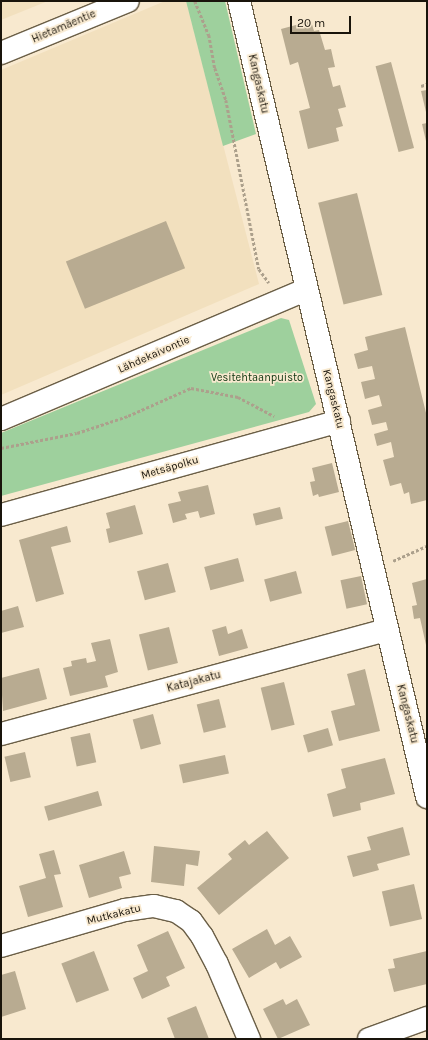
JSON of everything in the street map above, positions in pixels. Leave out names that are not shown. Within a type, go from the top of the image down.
[{"type":"street","name":"Hietamäentie","points":[[1,54],[128,1]]},
{"type":"street","name":"Kangaskatu","points":[[239,1],[339,421],[386,630],[427,796]]},
{"type":"street","name":"Lähdekaivontie","points":[[1,419],[307,289]]},
{"type":"street","name":"Metsäpolku","points":[[1,515],[339,421]]},
{"type":"street","name":"Katajakatu","points":[[1,734],[386,630]]},
{"type":"street","name":"Mutkakatu","points":[[1,946],[125,910],[154,906],[176,911],[191,921],[202,936],[217,964],[248,1039]]},
{"type":"street","points":[[370,1039],[427,1018]]},
{"type":"path","points":[[195,1],[209,35],[215,68],[226,100],[259,269],[270,285]]},
{"type":"path","points":[[421,86],[427,84]]},
{"type":"path","points":[[1,448],[77,433],[128,416],[191,388],[238,397],[282,420],[292,434]]},
{"type":"path","points":[[387,564],[427,546]]},
{"type":"shaded area","points":[[1,1],[48,1],[1,20]]},
{"type":"shaded area","points":[[165,1],[186,1],[259,284],[1,395],[1,70]]},
{"type":"green space","points":[[186,1],[225,1],[256,134],[223,146]]},
{"type":"green space","name":"Vesitehtaanpuisto","points":[[281,318],[289,320],[316,404],[309,412],[1,496],[1,433]]},
{"type":"building","points":[[311,21],[314,31],[319,30],[325,50],[331,49],[335,67],[328,68],[333,87],[340,85],[346,107],[338,109],[343,126],[336,128],[339,141],[308,149],[299,111],[310,108],[298,62],[290,65],[281,29]]},
{"type":"building","points":[[391,62],[414,148],[399,152],[376,66]]},
{"type":"building","points":[[427,90],[427,112],[426,112],[421,91]]},
{"type":"building","points":[[427,123],[427,141],[426,141],[422,124]]},
{"type":"building","points":[[357,193],[382,295],[344,305],[318,203]]},
{"type":"building","points":[[166,221],[185,268],[85,309],[66,261]]},
{"type":"building","points":[[405,327],[427,417],[427,500],[411,504],[409,492],[404,494],[401,483],[390,486],[383,460],[394,457],[391,442],[377,446],[374,434],[388,430],[386,422],[372,425],[368,410],[382,406],[379,395],[365,399],[361,382],[375,379],[372,366],[358,369],[354,354],[368,350],[365,337]]},
{"type":"building","points":[[332,463],[339,492],[319,497],[318,494],[313,496],[310,482],[315,481],[312,468]]},
{"type":"building","points":[[208,485],[215,514],[200,518],[198,511],[185,514],[187,519],[173,523],[168,504],[181,501],[178,492]]},
{"type":"building","points":[[135,505],[143,534],[109,543],[106,529],[110,528],[106,513]]},
{"type":"building","points":[[280,507],[283,519],[256,525],[253,514]]},
{"type":"building","points":[[348,521],[355,550],[332,556],[325,527]]},
{"type":"building","points":[[67,526],[71,542],[51,547],[64,594],[36,602],[19,540]]},
{"type":"building","points":[[238,558],[244,581],[210,590],[204,567]]},
{"type":"building","points":[[168,563],[176,592],[145,600],[137,571]]},
{"type":"building","points":[[296,571],[302,593],[270,602],[264,580]]},
{"type":"building","points":[[361,576],[367,604],[346,609],[340,580]]},
{"type":"building","points":[[427,579],[426,645],[420,618],[414,619],[412,606],[417,605],[412,583]]},
{"type":"building","points":[[18,606],[24,627],[1,633],[1,611]]},
{"type":"building","points":[[226,626],[228,634],[242,629],[248,648],[219,656],[212,630]]},
{"type":"building","points":[[169,627],[178,663],[148,670],[139,634]]},
{"type":"building","points":[[110,639],[118,672],[105,676],[108,687],[70,696],[63,668],[72,666],[71,661],[86,658],[87,663],[96,661],[91,643]]},
{"type":"building","points":[[39,668],[47,699],[3,711],[1,678]]},
{"type":"building","points":[[365,669],[380,731],[339,741],[331,711],[355,705],[347,674]]},
{"type":"building","points":[[284,682],[295,725],[271,730],[261,688]]},
{"type":"building","points":[[219,699],[226,727],[204,733],[197,705]]},
{"type":"building","points":[[153,714],[161,744],[141,749],[133,719]]},
{"type":"building","points":[[328,728],[333,745],[308,752],[303,735]]},
{"type":"building","points":[[90,733],[96,762],[77,767],[70,737]]},
{"type":"building","points":[[25,752],[31,777],[10,782],[5,757]]},
{"type":"building","points":[[225,755],[229,774],[183,783],[179,765]]},
{"type":"building","points":[[385,758],[395,794],[360,803],[361,810],[333,817],[327,794],[346,788],[341,769]]},
{"type":"building","points":[[98,791],[102,805],[48,821],[44,806]]},
{"type":"building","points":[[403,827],[410,855],[377,864],[379,870],[353,877],[347,856],[371,850],[367,837]]},
{"type":"building","points":[[267,831],[289,858],[219,915],[197,888],[232,859],[228,854],[245,840],[249,845]]},
{"type":"building","points":[[154,846],[200,851],[198,866],[186,864],[184,886],[151,882]]},
{"type":"building","points":[[54,850],[61,874],[54,875],[63,907],[28,917],[19,886],[46,878],[39,854]]},
{"type":"building","points":[[124,851],[131,874],[119,877],[122,888],[89,898],[79,865]]},
{"type":"building","points":[[414,884],[422,919],[390,927],[382,891]]},
{"type":"building","points":[[267,929],[275,945],[290,936],[302,957],[280,969],[276,962],[249,978],[232,949]]},
{"type":"building","points":[[168,931],[185,968],[166,977],[170,986],[142,999],[133,978],[148,971],[137,945]]},
{"type":"building","points":[[94,951],[109,990],[76,1003],[61,964]]},
{"type":"building","points":[[427,951],[427,984],[394,992],[388,969],[395,968],[393,959]]},
{"type":"building","points":[[15,971],[26,1009],[1,1017],[1,975]]},
{"type":"building","points":[[283,999],[286,1005],[297,999],[310,1025],[278,1039],[263,1009]]},
{"type":"building","points":[[196,1006],[209,1039],[175,1039],[167,1018]]}]
